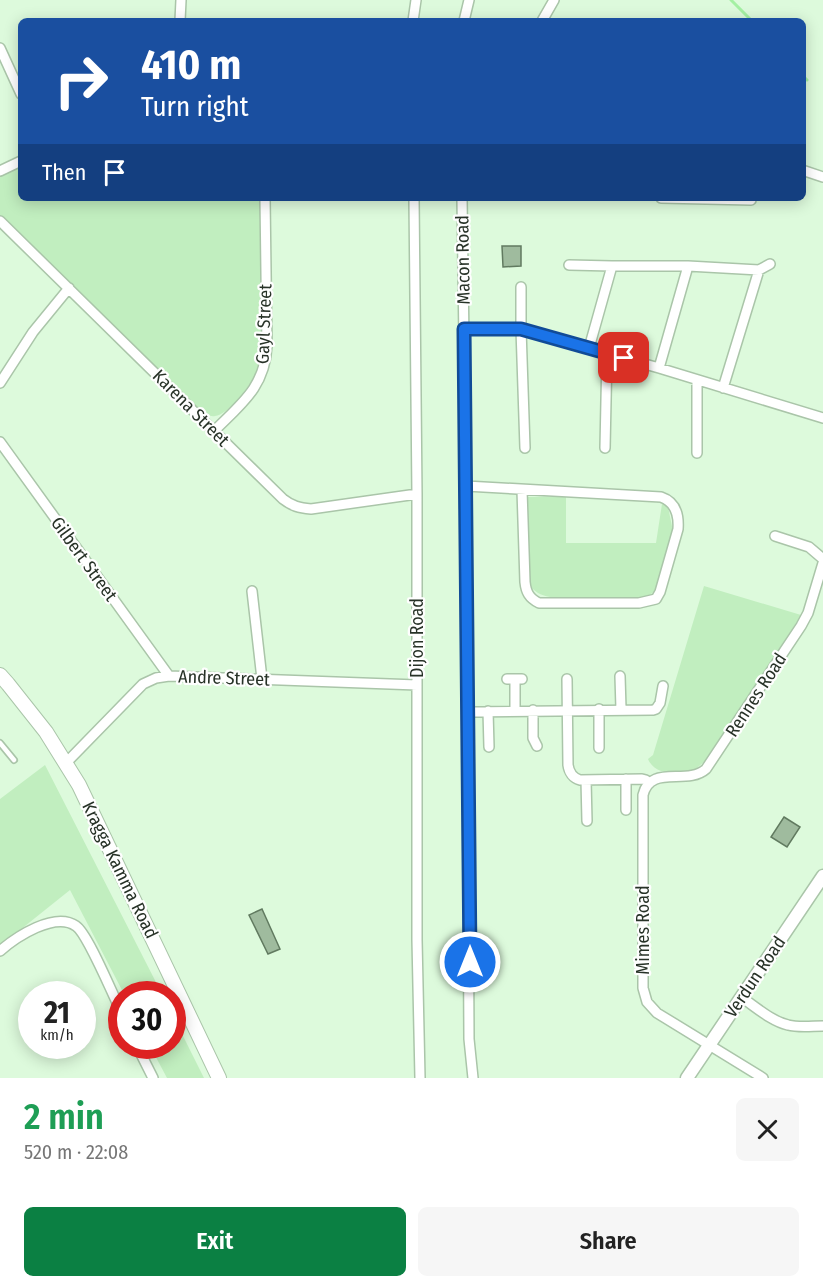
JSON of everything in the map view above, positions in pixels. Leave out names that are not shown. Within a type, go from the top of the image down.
[{"type":"main road","name":"Kragga Kamma Road","points":[[3,683],[46,732],[78,784],[219,1078]]},
{"type":"street","points":[[180,18],[181,0]]},
{"type":"street","points":[[413,18],[416,0]]},
{"type":"street","points":[[465,18],[469,0]]},
{"type":"street","points":[[544,18],[554,0]]},
{"type":"street","points":[[0,48],[18,87]]},
{"type":"street","points":[[0,171],[18,162]]},
{"type":"street","points":[[806,171],[823,177]]},
{"type":"street","name":"Gayl Street","points":[[214,431],[251,394],[267,358],[265,201]]},
{"type":"street","name":"Dijon Road","points":[[414,201],[417,940],[420,1078]]},
{"type":"street","name":"Macon Road","points":[[462,201],[469,1039],[473,1078]]},
{"type":"street","name":"Karena Street","points":[[0,221],[291,505],[311,509],[417,494]]},
{"type":"street","points":[[569,265],[688,266],[759,270],[770,264]]},
{"type":"street","points":[[589,348],[612,266]]},
{"type":"street","points":[[659,368],[688,266]]},
{"type":"street","points":[[723,388],[759,270]]},
{"type":"street","points":[[521,287],[525,448]]},
{"type":"street","points":[[0,383],[33,332],[69,288]]},
{"type":"street","points":[[464,329],[521,329],[823,418]]},
{"type":"street","points":[[605,448],[607,354]]},
{"type":"street","points":[[697,380],[697,453]]},
{"type":"street","name":"Gilbert Street","points":[[0,442],[169,676]]},
{"type":"street","points":[[466,486],[662,497],[669,500],[677,511],[678,529],[656,599],[645,603],[623,604],[539,603],[533,600],[526,590],[525,582],[522,490]]},
{"type":"street","points":[[775,536],[809,547],[823,561]]},
{"type":"street","name":"Rennes Road","points":[[648,783],[656,778],[694,776],[703,773],[808,614],[823,561]]},
{"type":"street","points":[[252,591],[262,679]]},
{"type":"street","name":"Andre Street","points":[[66,763],[143,684],[156,678],[169,676],[417,685]]},
{"type":"street","points":[[621,676],[621,709]]},
{"type":"street","points":[[515,679],[515,711]]},
{"type":"street","points":[[567,679],[570,772],[576,779],[644,779],[648,783]]},
{"type":"street","points":[[467,712],[656,709],[660,704],[663,686]]},
{"type":"street","points":[[599,709],[599,748]]},
{"type":"street","points":[[533,710],[533,738],[537,746]]},
{"type":"street","points":[[488,711],[489,747]]},
{"type":"street","points":[[626,779],[626,810]]},
{"type":"street","points":[[586,780],[586,821]]},
{"type":"street","name":"Mimes Road","points":[[648,783],[644,790],[643,801],[643,988],[647,1002],[657,1013],[763,1078]]},
{"type":"street","name":"Verdun Road","points":[[687,1078],[823,876]]},
{"type":"street","points":[[0,951],[33,930],[49,923],[62,921],[76,926],[86,938],[108,984]]},
{"type":"street","points":[[741,997],[770,1017],[787,1025],[823,1026]]},
{"type":"street","points":[[144,1059],[153,1078]]},
{"type":"lane","points":[[0,743],[14,760]]},
{"type":"green space","points":[[18,168],[18,201],[260,201],[261,351],[257,369],[244,393],[220,414],[213,416],[202,412],[0,215],[0,176]]},
{"type":"green space","points":[[566,496],[566,543],[656,543],[662,504],[668,507],[673,531],[658,588],[643,598],[550,597],[541,594],[529,585],[528,497]]},
{"type":"green space","points":[[704,586],[801,615],[706,760],[690,771],[678,773],[660,771],[648,759],[653,755]]},
{"type":"green space","points":[[45,765],[155,981],[117,981],[70,890],[0,946],[0,799]]},
{"type":"green space","points":[[186,1042],[204,1078],[167,1078],[157,1059],[186,1059]]},
{"type":"building","points":[[502,246],[521,246],[521,266],[503,267]]},
{"type":"building","points":[[784,817],[800,827],[787,847],[771,837]]},
{"type":"building","points":[[262,909],[280,949],[268,954],[249,915]]},
{"type":"waterway","points":[[731,0],[749,18]]},
{"type":"route","points":[[470,962],[464,329],[521,329],[624,358]]}]
